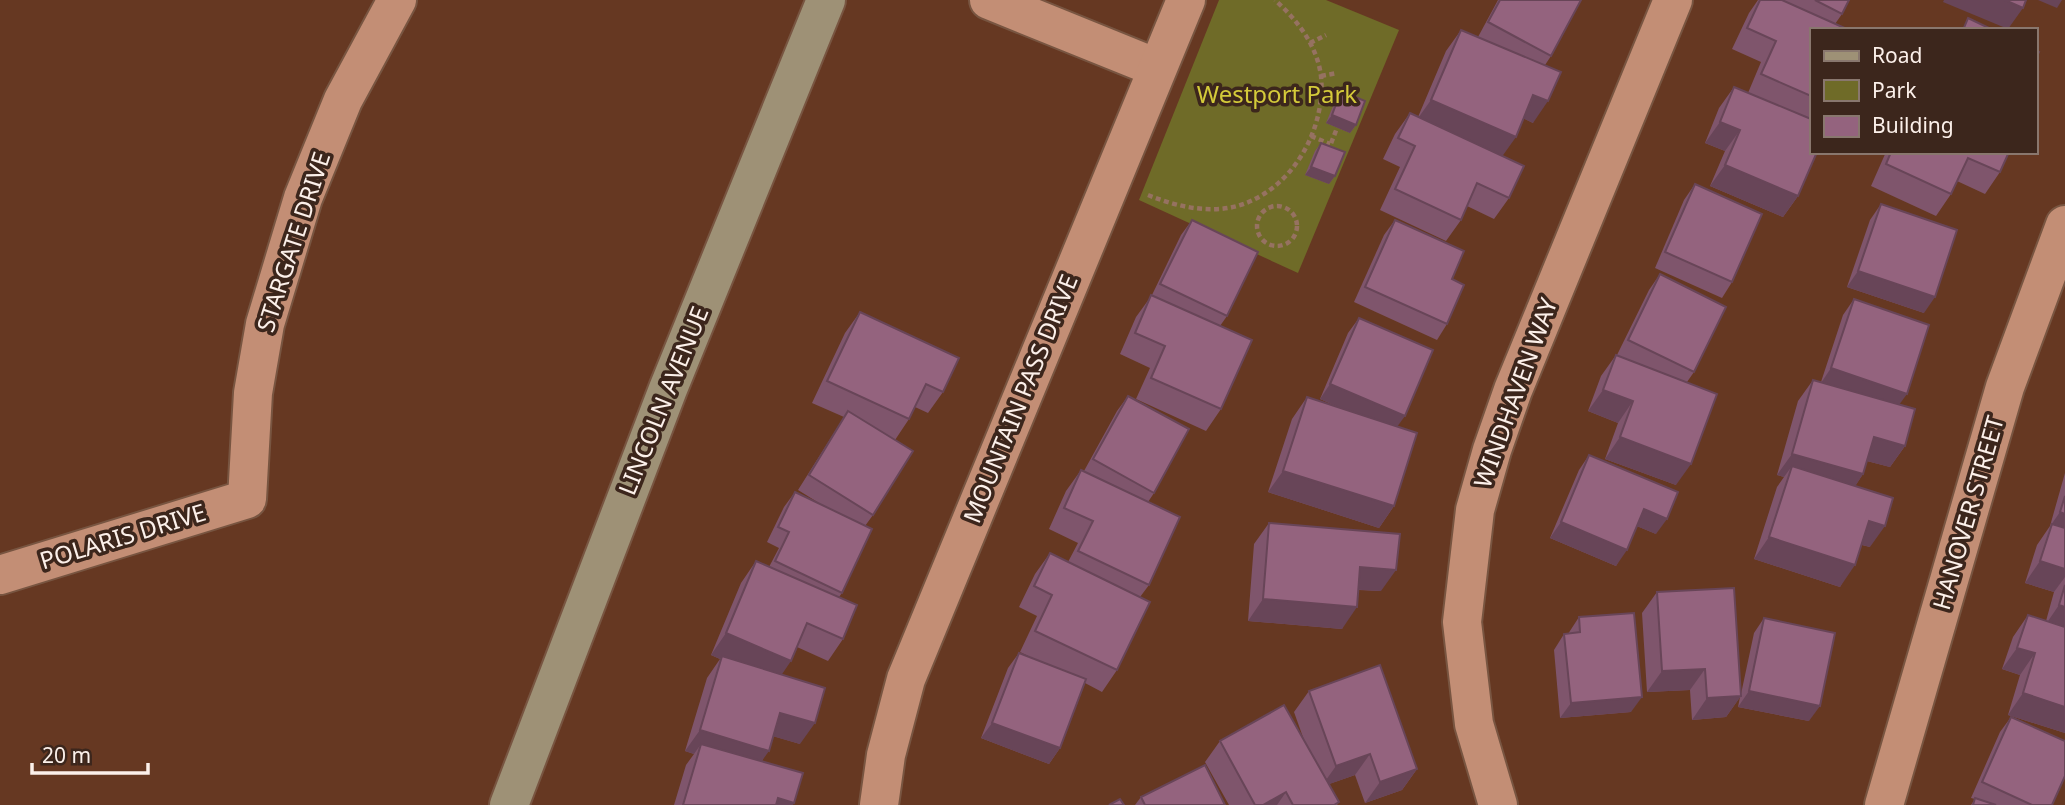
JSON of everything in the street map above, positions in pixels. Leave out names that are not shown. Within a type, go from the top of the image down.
[{"type":"main road","name":"LINCOLN AVENUE","points":[[509,805],[668,389],[826,0]]},
{"type":"street","name":"STARGATE DRIVE","points":[[247,499],[253,393],[265,324],[303,198],[343,100],[397,0]]},
{"type":"street","points":[[989,0],[1157,68]]},
{"type":"street","name":"MOUNTAIN PASS DRIVE","points":[[879,805],[886,755],[906,679],[1186,0]]},
{"type":"street","name":"WINDHAVEN WAY","points":[[1498,805],[1474,724],[1462,622],[1475,510],[1513,390],[1673,0]]},
{"type":"street","name":"HANOVER STREET","points":[[1884,805],[2005,387],[2065,225]]},
{"type":"street","name":"POLARIS DRIVE","points":[[0,575],[247,499]]},
{"type":"path","points":[[1142,192],[1164,201],[1201,209],[1238,206],[1277,185],[1295,165],[1317,119],[1321,76],[1310,43],[1300,25],[1275,0]]},
{"type":"path","points":[[1310,43],[1326,35]]},
{"type":"path","points":[[1321,76],[1337,73]]},
{"type":"path","points":[[1324,161],[1339,122]]},
{"type":"path","points":[[1311,136],[1330,144]]},
{"type":"path","points":[[1282,206],[1289,209],[1296,219],[1297,232],[1289,242],[1270,245],[1259,235],[1257,220],[1267,208],[1282,206]]},
{"type":"green space","name":"Westport Park","points":[[1219,0],[1326,0],[1399,30],[1298,273],[1139,200]]},
{"type":"building","points":[[1500,0],[1581,0],[1551,56],[1488,22]]},
{"type":"building","points":[[1760,0],[1782,0],[1845,28],[1810,28],[1810,96],[1761,74],[1776,41],[1747,28]]},
{"type":"building","points":[[1815,0],[1849,0],[1842,14]]},
{"type":"building","points":[[2005,0],[2026,0],[2023,8]]},
{"type":"building","points":[[1968,18],[1989,28],[1964,28]]},
{"type":"building","points":[[1461,30],[1561,72],[1548,101],[1533,95],[1516,137],[1431,100]]},
{"type":"building","points":[[1734,87],[1810,119],[1810,154],[1816,154],[1798,196],[1725,165],[1740,130],[1720,122]]},
{"type":"building","points":[[1341,91],[1365,101],[1356,125],[1332,115]]},
{"type":"building","points":[[1410,113],[1524,166],[1509,198],[1477,183],[1461,220],[1395,189],[1415,146],[1398,138]]},
{"type":"building","points":[[1321,143],[1345,152],[1335,176],[1311,167]]},
{"type":"building","points":[[1890,154],[2008,154],[2000,172],[1968,158],[1951,194],[1886,164]]},
{"type":"building","points":[[1695,184],[1762,214],[1732,282],[1665,252]]},
{"type":"building","points":[[1881,204],[1957,230],[1935,297],[1858,271]]},
{"type":"building","points":[[1192,220],[1258,252],[1227,316],[1160,284]]},
{"type":"building","points":[[1395,220],[1464,251],[1452,279],[1464,285],[1447,324],[1365,287]]},
{"type":"building","points":[[1660,274],[1726,307],[1694,372],[1628,340]]},
{"type":"building","points":[[1151,295],[1252,340],[1221,409],[1151,378],[1165,346],[1135,333]]},
{"type":"building","points":[[1854,299],[1929,325],[1907,394],[1831,368]]},
{"type":"building","points":[[860,312],[959,358],[943,392],[926,384],[909,419],[827,381]]},
{"type":"building","points":[[1359,318],[1433,350],[1405,416],[1330,384]]},
{"type":"building","points":[[1616,355],[1717,394],[1691,464],[1620,437],[1633,401],[1603,390]]},
{"type":"building","points":[[1813,380],[1915,409],[1905,446],[1874,437],[1863,474],[1792,454]]},
{"type":"building","points":[[1128,396],[1189,429],[1154,493],[1093,459]]},
{"type":"building","points":[[1307,397],[1417,433],[1394,506],[1283,471]]},
{"type":"building","points":[[848,411],[913,451],[873,515],[809,475]]},
{"type":"building","points":[[1589,455],[1678,492],[1667,519],[1644,509],[1627,550],[1561,522]]},
{"type":"building","points":[[1792,466],[1893,498],[1885,526],[1869,521],[1855,565],[1769,537]]},
{"type":"building","points":[[1081,470],[1180,517],[1149,585],[1078,551],[1093,521],[1064,508]]},
{"type":"building","points":[[795,492],[872,529],[842,593],[775,561],[789,532],[778,527]]},
{"type":"building","points":[[2065,496],[2065,514],[2060,512]]},
{"type":"building","points":[[1269,523],[1400,534],[1396,570],[1360,567],[1357,607],[1263,599]]},
{"type":"building","points":[[2052,524],[2065,528],[2065,569],[2040,561]]},
{"type":"building","points":[[1050,553],[1150,602],[1117,670],[1035,631],[1052,595],[1034,586]]},
{"type":"building","points":[[756,561],[857,605],[843,639],[807,623],[791,661],[726,633]]},
{"type":"building","points":[[2065,585],[2065,607],[2059,605]]},
{"type":"building","points":[[1734,588],[1741,696],[1707,698],[1705,669],[1662,671],[1657,592]]},
{"type":"building","points":[[1634,613],[1642,697],[1571,703],[1564,634],[1580,632],[1579,617]]},
{"type":"building","points":[[2028,615],[2065,627],[2065,707],[2023,693],[2035,653],[2017,648]]},
{"type":"building","points":[[1764,618],[1835,633],[1820,706],[1749,691]]},
{"type":"building","points":[[1019,653],[1086,679],[1060,748],[992,723]]},
{"type":"building","points":[[722,656],[825,688],[815,723],[780,713],[769,751],[700,730]]},
{"type":"building","points":[[1380,665],[1417,769],[1380,782],[1370,754],[1336,766],[1309,691]]},
{"type":"building","points":[[1284,705],[1339,802],[1334,805],[1293,805],[1286,792],[1263,805],[1255,805],[1220,741]]},
{"type":"building","points":[[2011,717],[2065,741],[2065,776],[2052,805],[2032,805],[1982,782]]},
{"type":"building","points":[[701,744],[803,773],[794,803],[778,798],[776,805],[683,805]]},
{"type":"building","points":[[1205,765],[1225,805],[1145,805],[1141,797]]},
{"type":"building","points":[[1975,798],[1996,805],[1973,805]]},
{"type":"building","points":[[1120,799],[1124,805],[1109,805]]}]
